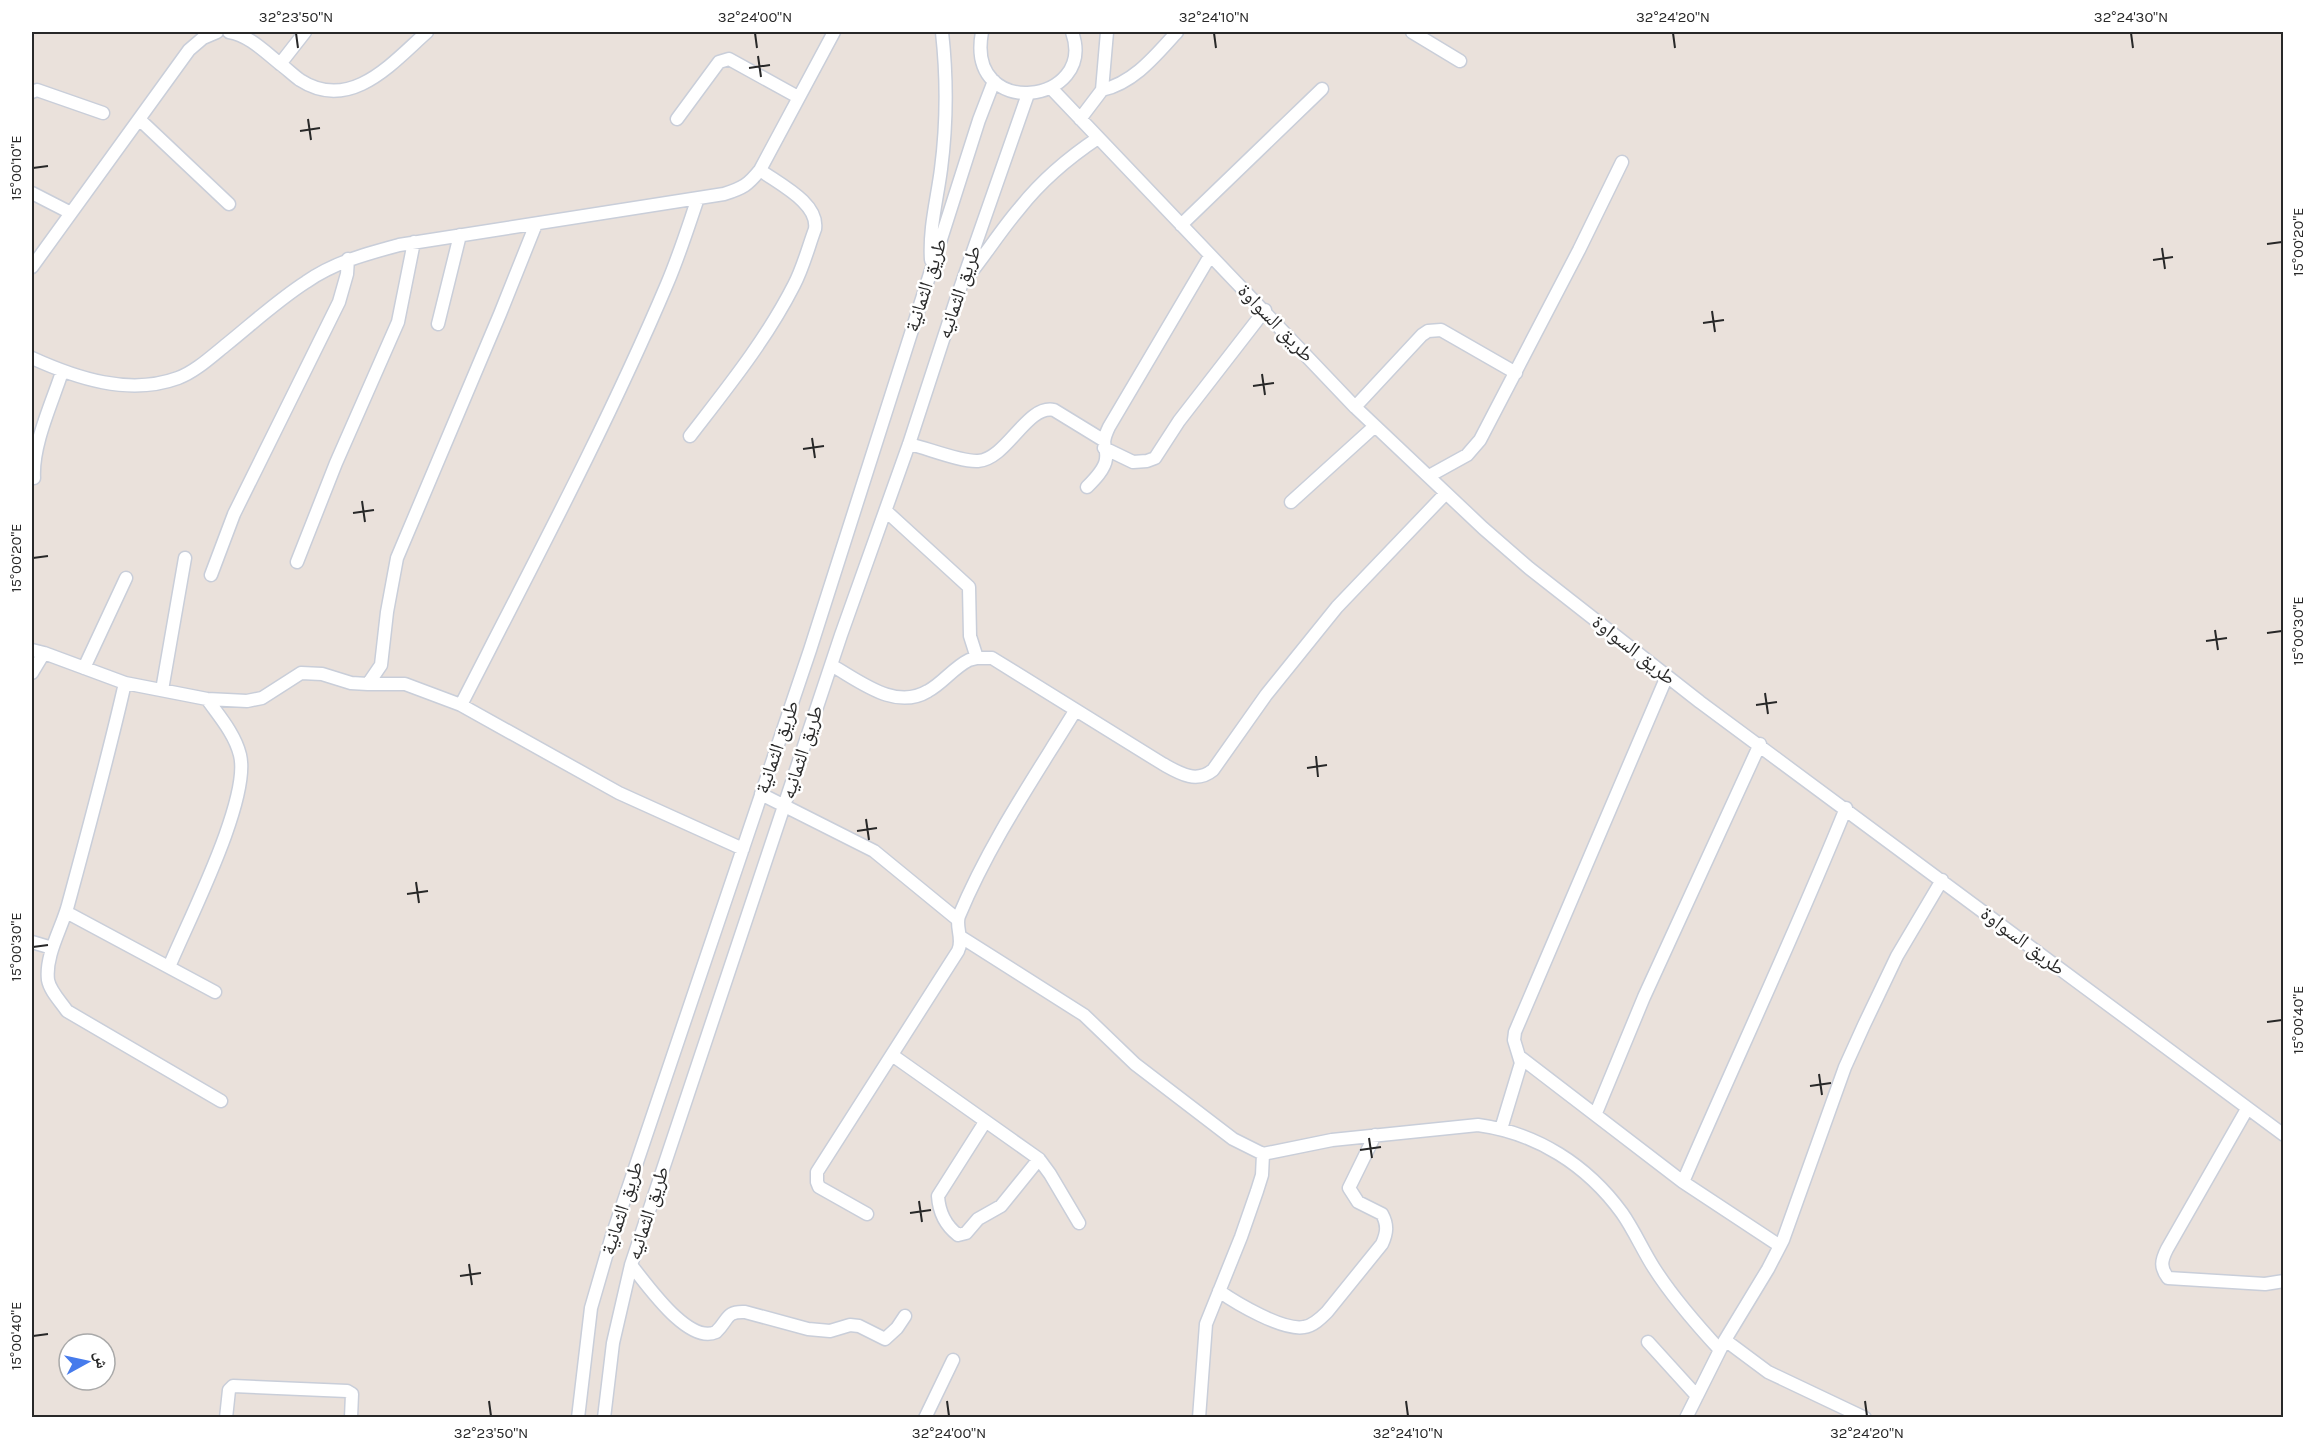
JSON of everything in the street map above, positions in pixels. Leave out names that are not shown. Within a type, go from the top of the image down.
[{"type":"street","points":[[32,267],[189,50],[202,38],[217,32]]},
{"type":"street","points":[[228,32],[242,34],[300,80],[325,90],[349,89],[374,78],[427,32]]},
{"type":"street","points":[[280,64],[305,32]]},
{"type":"street","points":[[32,358],[62,372],[128,386],[164,382],[180,377],[218,351],[308,280],[348,259],[414,242],[724,194],[746,186],[760,170],[834,32]]},
{"type":"street","points":[[932,269],[930,230],[941,168],[947,100],[942,32]]},
{"type":"street","points":[[982,32],[981,57],[994,81],[1010,90],[1028,94],[1051,88],[1068,71],[1075,48],[1072,32]]},
{"type":"street","points":[[1080,119],[1102,90],[1107,32]]},
{"type":"street","points":[[1102,90],[1118,86],[1131,78],[1177,32]]},
{"type":"street","points":[[1412,32],[1460,61]]},
{"type":"street","points":[[677,119],[719,62],[729,59],[798,97]]},
{"type":"street","name":"طريق الثمانية","points":[[578,1418],[591,1308],[611,1239],[810,650],[979,120],[994,81]]},
{"type":"street","name":"طريق السواوة","points":[[1051,88],[1355,407],[1529,568],[1667,676],[2283,1135]]},
{"type":"street","points":[[1181,225],[1322,89]]},
{"type":"street","points":[[32,92],[37,90],[103,113]]},
{"type":"street","name":"طريق الثمانيه","points":[[604,1418],[613,1343],[631,1265],[831,665],[1028,94]]},
{"type":"street","points":[[140,119],[229,204]]},
{"type":"street","points":[[962,283],[1019,208],[1043,181],[1072,156],[1098,138]]},
{"type":"street","points":[[1429,477],[1474,449],[1487,429],[1622,162]]},
{"type":"street","points":[[690,436],[776,318],[795,283],[815,229],[816,220],[808,207],[760,170]]},
{"type":"street","points":[[32,193],[71,213]]},
{"type":"street","points":[[461,705],[568,496],[628,370],[668,282],[698,198]]},
{"type":"street","points":[[368,684],[381,665],[387,612],[397,558],[536,224]]},
{"type":"street","points":[[438,324],[460,235]]},
{"type":"street","points":[[297,562],[336,463],[398,322],[414,242]]},
{"type":"street","points":[[1087,487],[1105,462],[1103,444],[1147,361],[1210,256]]},
{"type":"street","points":[[211,574],[234,514],[339,302],[347,274],[348,259]]},
{"type":"street","points":[[909,444],[980,461],[997,452],[1038,413],[1048,409],[1054,410],[1132,462],[1155,458],[1179,421],[1265,310]]},
{"type":"street","points":[[1355,407],[1422,335],[1433,329],[1441,330],[1516,373]]},
{"type":"street","points":[[34,478],[33,468],[42,431],[62,372]]},
{"type":"street","points":[[1291,502],[1375,426]]},
{"type":"street","points":[[831,665],[882,693],[904,699],[926,692],[962,664],[976,658],[992,658],[1177,772],[1196,778],[1207,775],[1213,770],[1266,695],[1337,607],[1446,493]]},
{"type":"street","points":[[886,511],[969,586],[969,636],[976,658]]},
{"type":"street","points":[[162,690],[185,558]]},
{"type":"street","points":[[84,668],[126,578]]},
{"type":"street","points":[[32,672],[38,652],[125,683],[207,699],[247,701],[262,698],[301,673],[322,674],[351,683],[405,684],[461,705],[619,794],[742,849]]},
{"type":"street","points":[[1501,1129],[1519,1073],[1520,1057],[1514,1040],[1517,1026],[1667,676]]},
{"type":"street","points":[[125,683],[106,765],[66,912],[52,948],[48,980],[67,1011],[221,1101]]},
{"type":"street","points":[[169,967],[227,832],[241,779],[240,755],[234,739],[207,699]]},
{"type":"street","points":[[957,919],[997,836],[1075,711]]},
{"type":"street","points":[[1596,1113],[1644,997],[1760,744]]},
{"type":"street","points":[[761,794],[874,851],[957,919],[961,937],[958,951],[818,1172],[819,1187],[867,1214]]},
{"type":"street","points":[[1683,1182],[1814,887],[1846,808]]},
{"type":"street","points":[[1686,1418],[1723,1345],[1780,1246],[1845,1067],[1889,970],[1942,880]]},
{"type":"street","points":[[66,912],[215,992]]},
{"type":"street","points":[[961,937],[1084,1014],[1135,1064],[1233,1139],[1263,1154],[1375,1134],[1478,1125],[1501,1129],[1561,1154],[1587,1174],[1623,1215],[1666,1286],[1686,1313],[1723,1345],[1768,1372],[1865,1418]]},
{"type":"street","points":[[32,942],[52,948]]},
{"type":"street","points":[[892,1055],[1039,1159],[1078,1222]]},
{"type":"street","points":[[1520,1057],[1596,1113],[1683,1182],[1780,1246]]},
{"type":"street","points":[[2247,1109],[2167,1249],[2162,1260],[2162,1270],[2168,1278],[2265,1284],[2283,1281]]},
{"type":"street","points":[[985,1122],[938,1196],[940,1210],[946,1224],[958,1235],[966,1233],[978,1219],[1001,1206],[1039,1159]]},
{"type":"street","points":[[1219,1291],[1240,1306],[1303,1328],[1327,1312],[1382,1244],[1385,1237],[1387,1228],[1382,1214],[1358,1202],[1349,1188],[1375,1134]]},
{"type":"street","points":[[1199,1418],[1206,1324],[1257,1191],[1262,1174],[1263,1154]]},
{"type":"street","points":[[631,1265],[670,1312],[689,1326],[706,1334],[716,1332],[735,1311],[814,1330],[830,1331],[850,1325],[859,1326],[885,1339],[897,1329],[905,1316]]},
{"type":"street","points":[[1648,1342],[1697,1396]]},
{"type":"street","points":[[925,1418],[953,1360]]},
{"type":"street","points":[[226,1418],[229,1390],[233,1386],[347,1391],[354,1398],[351,1418]]}]
